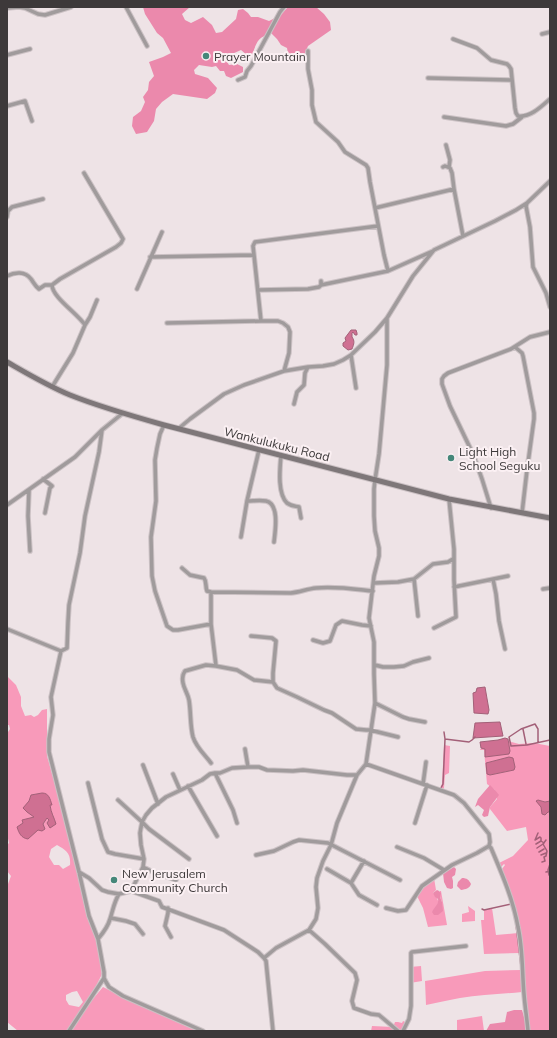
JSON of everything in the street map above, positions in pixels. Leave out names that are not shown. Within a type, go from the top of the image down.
[{"type":"main road","name":"Wankulukuku Road","points":[[7,362],[52,387],[70,395],[164,425],[449,499],[550,518]]},
{"type":"street","points":[[7,8],[19,7],[42,15],[71,7]]},
{"type":"street","points":[[126,7],[147,46]]},
{"type":"street","points":[[238,80],[245,77],[284,7]]},
{"type":"street","points":[[542,34],[550,32]]},
{"type":"street","points":[[453,39],[477,48],[491,60],[507,64],[509,66],[511,69],[516,113],[518,116],[527,116],[550,99]]},
{"type":"street","points":[[7,55],[30,48]]},
{"type":"street","points":[[308,51],[308,69],[312,90],[312,105],[316,122],[338,142],[345,152],[366,165],[368,168],[378,226],[388,271]]},
{"type":"street","points":[[428,78],[512,80]]},
{"type":"street","points":[[7,106],[25,101],[32,121]]},
{"type":"street","points":[[444,117],[506,126],[513,124],[522,116]]},
{"type":"street","points":[[446,145],[463,236]]},
{"type":"street","points":[[443,167],[449,167]]},
{"type":"street","points":[[7,276],[18,272],[26,275],[39,289],[45,285],[52,285],[121,243],[123,239],[84,173]]},
{"type":"street","points":[[258,290],[308,289],[319,287],[321,283],[340,282],[388,271],[495,221],[527,203],[550,181]]},
{"type":"street","points":[[375,208],[454,189]]},
{"type":"street","points":[[7,217],[8,211],[12,207],[43,199]]},
{"type":"street","points":[[527,203],[526,206],[530,227],[533,267],[546,293],[550,307]]},
{"type":"street","points":[[261,321],[254,244],[258,242],[378,226]]},
{"type":"street","points":[[137,290],[150,256],[162,232]]},
{"type":"street","points":[[178,429],[224,394],[244,385],[284,371],[334,364],[351,355],[387,318],[413,276],[434,250]]},
{"type":"street","points":[[150,256],[254,255]]},
{"type":"street","points":[[52,285],[53,291],[57,296],[80,317],[85,325]]},
{"type":"street","points":[[52,387],[73,353],[97,300]]},
{"type":"street","points":[[264,958],[276,948],[309,930],[316,919],[318,908],[316,883],[323,861],[332,845],[337,823],[357,775],[366,764],[375,702],[374,642],[369,618],[374,576],[380,556],[375,531],[374,516],[375,480],[387,365],[387,318]]},
{"type":"street","points":[[167,323],[261,321],[278,321],[283,323],[288,327],[290,332],[289,353],[284,371]]},
{"type":"street","points":[[491,508],[473,454],[450,406],[442,384],[442,379],[448,374],[503,353],[530,337],[550,332]]},
{"type":"street","points":[[515,347],[522,353],[523,356],[534,413],[522,513]]},
{"type":"street","points":[[351,355],[356,388]]},
{"type":"street","points":[[294,404],[297,392],[304,385],[305,373],[308,367]]},
{"type":"street","points":[[7,505],[75,456],[102,430],[123,413]]},
{"type":"street","points":[[164,425],[160,434],[156,454],[156,501],[154,506],[151,537],[152,576],[155,591],[167,626],[173,630],[211,624]]},
{"type":"street","points":[[7,629],[61,651],[67,648],[70,605],[80,553],[85,516],[99,452],[102,430]]},
{"type":"street","points":[[241,537],[247,501],[259,450]]},
{"type":"street","points":[[281,455],[281,489],[286,502],[291,506],[299,507],[302,518]]},
{"type":"street","points":[[43,480],[52,486],[50,488],[45,513]]},
{"type":"street","points":[[29,490],[28,521],[30,551]]},
{"type":"street","points":[[434,628],[456,617],[454,549],[449,499]]},
{"type":"street","points":[[247,501],[267,501],[272,504],[276,512],[274,542]]},
{"type":"street","points":[[374,583],[398,582],[414,579],[433,564],[448,562],[454,559]]},
{"type":"street","points":[[182,568],[190,575],[204,578],[206,581],[207,591],[211,592],[291,593],[330,587],[373,590]]},
{"type":"street","points":[[454,588],[508,576]]},
{"type":"street","points":[[414,579],[418,616]]},
{"type":"street","points":[[493,579],[499,622],[505,649]]},
{"type":"street","points":[[543,589],[550,588]]},
{"type":"street","points":[[211,592],[211,624],[216,666]]},
{"type":"street","points":[[313,640],[323,643],[330,641],[336,625],[342,621],[362,626],[371,626]]},
{"type":"street","points":[[251,636],[272,638],[276,640],[273,682],[277,688],[332,713],[356,728],[398,737]]},
{"type":"street","points":[[61,651],[51,697],[53,715],[49,739],[49,752],[89,916],[98,939],[104,978],[109,987],[123,996],[203,1031]]},
{"type":"street","points":[[375,665],[383,667],[404,666],[412,662],[429,658]]},
{"type":"street","points":[[211,763],[196,745],[193,738],[189,700],[182,677],[185,671],[206,665],[216,666],[237,670],[254,680],[273,682]]},
{"type":"street","points":[[375,702],[403,717],[425,722]]},
{"type":"street","points":[[245,749],[248,767]]},
{"type":"street","points":[[415,824],[425,784],[426,762]]},
{"type":"street","points":[[366,764],[454,795],[464,803],[489,834],[489,846],[500,867],[510,893],[518,928],[528,1031]]},
{"type":"street","points":[[143,765],[158,804]]},
{"type":"street","points":[[131,891],[143,867],[144,859],[140,834],[142,822],[152,808],[166,797],[202,780],[210,774],[220,773],[232,768],[259,767],[267,770],[304,770],[357,775]]},
{"type":"street","points":[[214,773],[233,810],[237,823]]},
{"type":"street","points":[[173,774],[180,790]]},
{"type":"street","points":[[88,783],[102,839],[108,852],[144,859]]},
{"type":"street","points":[[188,786],[217,836]]},
{"type":"street","points":[[118,800],[149,830],[189,859]]},
{"type":"street","points":[[256,855],[274,851],[299,840],[328,842],[400,880]]},
{"type":"street","points":[[386,908],[406,910],[422,886],[452,865],[489,846]]},
{"type":"street","points":[[397,847],[424,858],[444,870]]},
{"type":"street","points":[[351,883],[364,861]]},
{"type":"street","points":[[143,867],[176,880]]},
{"type":"street","points":[[327,868],[351,883],[359,895],[377,905]]},
{"type":"street","points":[[79,872],[89,878],[102,890],[119,894],[131,891],[159,901],[162,907],[224,930],[258,952],[266,961],[274,1031]]},
{"type":"street","points":[[98,939],[107,928],[115,900],[119,894]]},
{"type":"street","points":[[168,908],[165,926],[171,937]]},
{"type":"street","points":[[111,918],[135,924],[143,934]]},
{"type":"street","points":[[309,930],[355,973],[357,980],[352,1001],[354,1008],[379,1015],[398,1031]]},
{"type":"street","points":[[403,1031],[409,1019],[411,1006],[411,953],[466,946]]},
{"type":"street","points":[[69,1031],[104,978]]},
{"type":"shaded area","points":[[143,7],[190,7],[182,14],[185,20],[191,23],[203,17],[212,25],[216,33],[222,32],[236,19],[238,10],[243,9],[251,17],[258,17],[269,21],[281,15],[289,7],[316,7],[330,22],[331,30],[308,46],[303,58],[295,62],[289,59],[287,48],[281,45],[271,33],[258,41],[252,55],[248,56],[241,50],[232,54],[226,60],[229,65],[237,64],[243,67],[243,72],[231,78],[226,76],[224,71],[220,71],[216,66],[212,67],[199,65],[194,70],[195,74],[208,78],[217,88],[215,93],[207,99],[173,94],[162,102],[156,109],[154,121],[147,132],[136,134],[132,126],[133,117],[141,111],[145,102],[143,97],[148,90],[149,82],[154,76],[149,62],[171,53],[163,38],[157,33],[145,14]]},
{"type":"shaded area","points":[[351,330],[356,330],[357,335],[353,332],[352,333],[354,344],[352,349],[348,350],[343,346],[343,343],[346,341],[345,338]]},
{"type":"shaded area","points":[[7,676],[16,685],[21,697],[21,706],[25,716],[31,715],[34,717],[42,710],[47,709],[47,756],[66,822],[80,879],[87,916],[97,940],[102,974],[79,1015],[68,1031],[18,1031],[7,1022],[7,884],[11,876],[7,871],[7,845],[9,843],[7,834],[7,732],[10,729],[9,725],[7,725]],"holes":[[[42,793],[50,805],[51,813],[54,818],[50,820],[47,818],[43,824],[23,823],[22,820],[36,817],[29,801],[31,795]],[[57,845],[65,850],[69,855],[70,865],[63,869],[59,865],[54,865],[49,857],[51,849]],[[77,991],[83,1002],[79,1007],[69,1005],[66,1000],[66,995]]]},
{"type":"shaded area","points":[[485,687],[489,710],[488,714],[474,713],[473,693],[476,692],[477,688]]},
{"type":"shaded area","points":[[500,722],[503,736],[473,738],[475,723]]},
{"type":"shaded area","points":[[505,738],[508,739],[509,754],[485,757],[485,749],[481,748],[480,742]]},
{"type":"shaded area","points":[[508,741],[519,744],[534,743],[550,746],[550,801],[545,802],[538,800],[548,812],[550,812],[550,1031],[529,1031],[519,928],[511,893],[502,869],[505,865],[504,864],[501,867],[499,863],[513,856],[528,840],[526,827],[507,831],[490,809],[497,799],[495,790],[487,784],[484,750],[480,750],[481,748],[485,749],[486,757],[510,751]],"holes":[[[509,757],[514,770],[490,775],[486,763]]]},
{"type":"shaded area","points":[[444,745],[450,746],[449,773],[445,775],[443,789],[440,788],[442,784]]},
{"type":"shaded area","points":[[509,757],[513,758],[515,767],[514,770],[490,775],[487,774],[486,763]]},
{"type":"shaded area","points":[[490,785],[499,795],[490,807],[488,816],[484,817],[482,815],[484,810],[478,805],[475,807],[478,799]]},
{"type":"shaded area","points":[[42,793],[48,795],[50,799],[52,805],[50,805],[51,810],[56,824],[50,828],[47,823],[49,820],[47,818],[43,824],[45,829],[42,831],[38,830],[28,839],[24,838],[17,827],[23,823],[22,820],[34,817],[23,808],[29,801],[31,795]]},
{"type":"shaded area","points":[[538,800],[545,802],[550,801],[550,812],[545,815],[542,814],[541,807],[536,801]]},
{"type":"shaded area","points":[[454,867],[456,869],[455,875],[452,877],[453,888],[451,889],[447,888],[444,882],[443,873]]},
{"type":"shaded area","points":[[434,878],[436,890],[433,893],[438,903],[432,912],[442,902],[440,897],[441,891],[447,925],[428,927],[423,908],[417,896],[421,889]]},
{"type":"shaded area","points":[[462,878],[468,880],[471,884],[468,888],[461,890],[457,886],[458,882]]},
{"type":"shaded area","points":[[437,890],[441,893],[440,897],[443,911],[438,915],[434,915],[432,912],[438,899],[433,893]]},
{"type":"shaded area","points":[[468,906],[475,911],[475,921],[462,922],[462,914],[469,912]]},
{"type":"shaded area","points":[[492,908],[496,935],[518,933],[520,953],[484,954],[481,920],[484,920],[484,910]]},
{"type":"shaded area","points":[[421,966],[422,981],[410,983],[410,967]]},
{"type":"shaded area","points":[[521,970],[522,992],[468,997],[426,1005],[425,981],[485,971]]},
{"type":"shaded area","points":[[103,987],[197,1031],[70,1031],[87,1006]]},
{"type":"shaded area","points":[[522,1010],[528,1031],[486,1031],[490,1024],[505,1022],[507,1012]]},
{"type":"shaded area","points":[[482,1016],[484,1031],[457,1031],[457,1020]]},
{"type":"shaded area","points":[[403,1021],[405,1022],[401,1031],[371,1031],[372,1026],[393,1027],[395,1022],[402,1023]]},
{"type":"waterway","points":[[538,742],[538,729],[535,724],[521,729],[509,737],[511,746],[527,745],[550,740]]},
{"type":"waterway","points":[[523,729],[526,744]]},
{"type":"waterway","points":[[444,732],[445,739]]},
{"type":"waterway","points":[[441,788],[443,784],[445,739],[469,742],[475,737]]},
{"type":"waterway","points":[[538,833],[535,840],[540,837],[541,841],[544,843]]},
{"type":"waterway","points":[[542,862],[545,861],[544,857],[546,856],[547,851],[543,844],[546,840]]},
{"type":"waterway","points":[[536,844],[541,841]]},
{"type":"waterway","points":[[537,848],[543,844]]},
{"type":"waterway","points":[[539,852],[544,849]]},
{"type":"waterway","points":[[541,855],[546,853]]},
{"type":"waterway","points":[[549,875],[548,870],[550,864]]},
{"type":"waterway","points":[[546,872],[550,871]]},
{"type":"waterway","points":[[482,909],[484,910],[511,904]]},
{"type":"waterway","points":[[516,925],[521,967]]},
{"type":"place","name":"Prayer Mountain","points":[[206,56]]},
{"type":"place","name":"Light High School Seguku","points":[[451,458]]},
{"type":"place","name":"New Jerusalem Community Church","points":[[114,880]]}]
